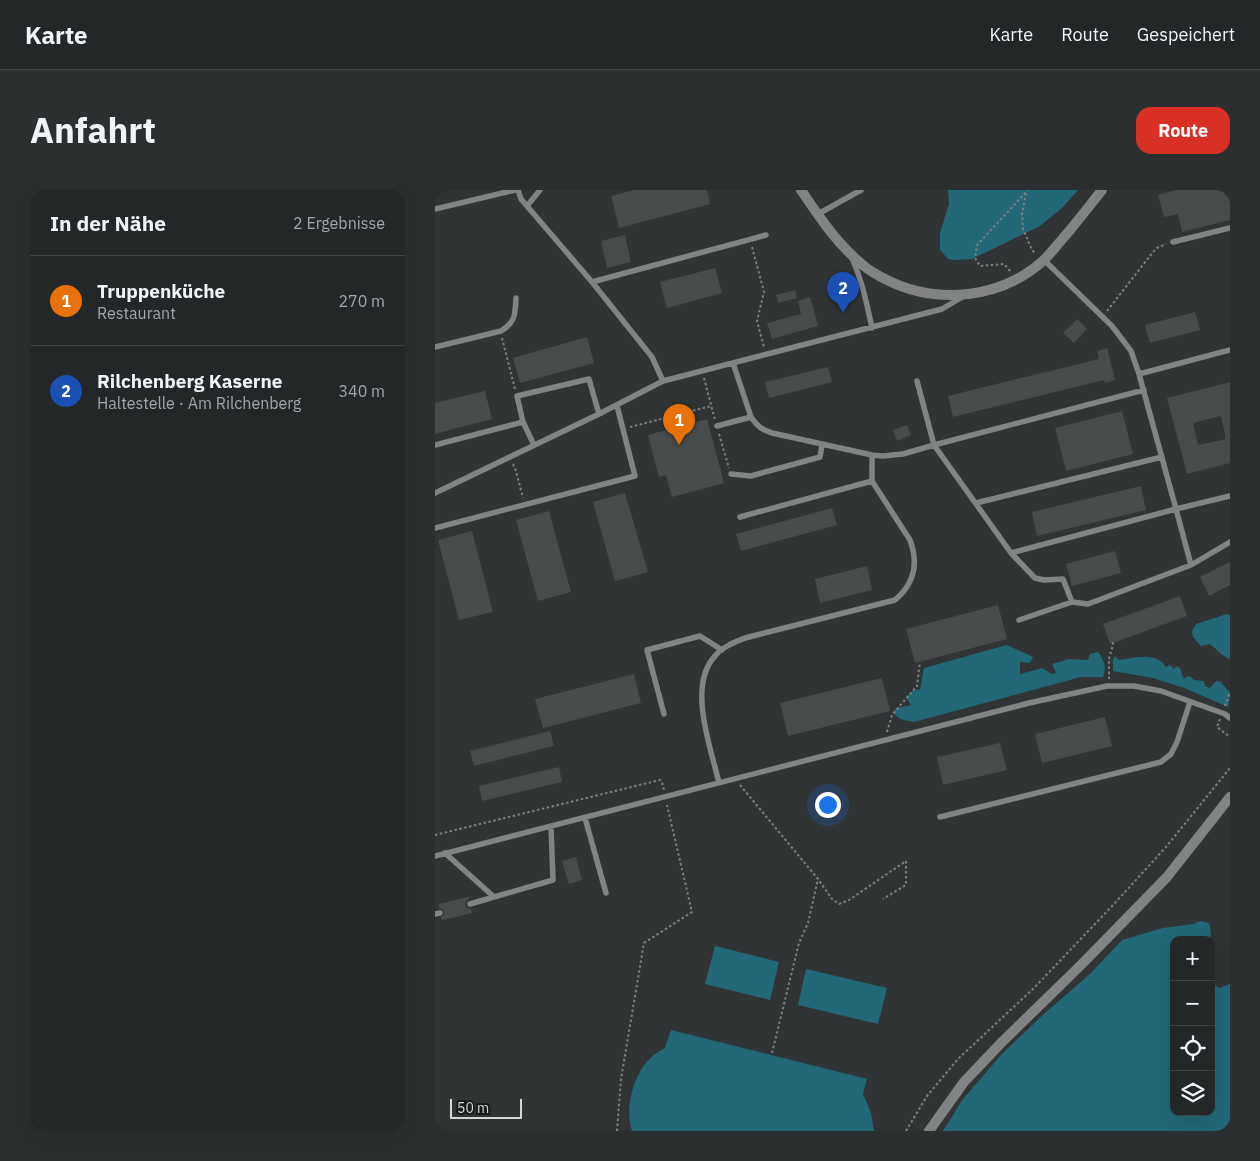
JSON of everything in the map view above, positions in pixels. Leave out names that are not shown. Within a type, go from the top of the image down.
[{"type":"street","points":[[801,190],[839,244],[865,267],[904,288],[952,296],[993,289],[1017,279],[1044,260],[1102,190]]},
{"type":"street","points":[[929,1131],[977,1067],[1167,877],[1230,797]]},
{"type":"lane","points":[[435,210],[517,190],[521,199],[592,282],[651,357],[663,381]]},
{"type":"lane","points":[[527,206],[540,190]]},
{"type":"lane","points":[[817,214],[861,190]]},
{"type":"lane","points":[[1173,242],[1230,228]]},
{"type":"lane","points":[[592,282],[766,235]]},
{"type":"lane","points":[[850,254],[859,274],[872,328]]},
{"type":"lane","points":[[1044,260],[1112,326],[1131,351],[1144,390],[1191,565]]},
{"type":"lane","points":[[435,493],[617,406],[663,381],[942,310],[966,295]]},
{"type":"lane","points":[[435,347],[501,331],[509,326],[514,319],[516,298]]},
{"type":"lane","points":[[1139,374],[1230,350]]},
{"type":"lane","points":[[733,363],[751,417],[763,430],[772,434],[872,455],[894,456],[1144,390]]},
{"type":"lane","points":[[534,445],[523,422],[517,396],[589,379],[599,414]]},
{"type":"lane","points":[[917,381],[934,446],[1011,553],[1035,578],[1044,580],[1063,579],[1073,602]]},
{"type":"lane","points":[[435,528],[635,476],[617,406]]},
{"type":"lane","points":[[717,426],[751,417]]},
{"type":"lane","points":[[435,445],[523,422]]},
{"type":"lane","points":[[731,474],[751,476],[820,457],[823,444]]},
{"type":"lane","points":[[719,783],[703,716],[701,697],[704,674],[715,656],[733,643],[745,638],[895,600],[903,593],[910,582],[915,561],[914,551],[910,540],[872,481],[872,455]]},
{"type":"lane","points":[[976,503],[1162,457]]},
{"type":"lane","points":[[740,517],[872,481]]},
{"type":"lane","points":[[1011,553],[1230,496]]},
{"type":"lane","points":[[1019,620],[1073,602],[1088,604],[1191,565],[1230,542]]},
{"type":"lane","points":[[664,714],[647,650],[700,636],[722,650]]},
{"type":"lane","points":[[435,856],[1029,703],[1109,686],[1134,686],[1161,691],[1230,718]]},
{"type":"lane","points":[[940,817],[1161,762],[1171,754],[1177,742],[1190,702]]},
{"type":"lane","points":[[585,818],[606,893]]},
{"type":"lane","points":[[470,904],[553,880],[551,826]]},
{"type":"lane","points":[[445,853],[495,897]]},
{"type":"path","points":[[1027,191],[1022,214],[1023,229],[1032,250],[1044,260]]},
{"type":"path","points":[[1017,279],[1003,264],[980,266],[975,258],[977,245],[1027,191]]},
{"type":"path","points":[[750,240],[763,292],[757,321],[766,354]]},
{"type":"path","points":[[1102,317],[1153,252],[1157,248],[1173,242]]},
{"type":"path","points":[[501,331],[517,396]]},
{"type":"path","points":[[623,429],[711,406]]},
{"type":"path","points":[[509,456],[516,471],[524,505]]},
{"type":"path","points":[[1109,686],[1109,661],[1113,642]]},
{"type":"path","points":[[885,740],[892,715],[917,686],[920,662]]},
{"type":"path","points":[[1230,693],[1217,727],[1230,737]]},
{"type":"path","points":[[906,1131],[927,1096],[958,1059],[1034,988],[1114,904],[1166,847],[1230,768]]},
{"type":"path","points":[[735,779],[818,879],[832,899],[839,904],[849,900],[906,861],[906,885],[883,899]]},
{"type":"path","points":[[435,835],[659,780],[662,782],[692,912],[643,943],[621,1080],[617,1131]]},
{"type":"path","points":[[772,1052],[799,943],[808,924],[818,879]]},
{"type":"shaded area","points":[[948,190],[1078,190],[1062,208],[1040,226],[972,259],[956,260],[948,259],[940,250],[940,233],[949,204]]},
{"type":"shaded area","points":[[1227,614],[1230,615],[1230,659],[1210,644],[1201,646],[1193,637],[1192,631],[1196,624]]},
{"type":"shaded area","points":[[1007,645],[1033,657],[1030,663],[1020,662],[1020,674],[1042,668],[1052,674],[1056,673],[1052,664],[1069,659],[1088,660],[1090,654],[1098,652],[1104,663],[1103,677],[1081,677],[914,722],[900,719],[894,714],[896,708],[911,705],[906,697],[913,691],[920,689],[924,668]]},
{"type":"shaded area","points":[[1115,656],[1119,660],[1138,657],[1157,659],[1166,667],[1170,665],[1174,669],[1176,666],[1180,668],[1184,679],[1188,676],[1194,680],[1204,681],[1205,686],[1210,688],[1216,681],[1221,682],[1230,693],[1228,707],[1187,689],[1153,678],[1113,671]]},
{"type":"shaded area","points":[[1201,921],[1209,923],[1211,936],[1170,936],[1170,1116],[1215,1116],[1215,985],[1219,988],[1230,984],[1230,1131],[943,1131],[963,1099],[1002,1054],[1090,974],[1122,940],[1163,928],[1193,924]]},
{"type":"shaded area","points":[[715,946],[779,962],[770,1000],[705,984]]},
{"type":"shaded area","points":[[806,969],[887,988],[878,1024],[798,1005]]},
{"type":"shaded area","points":[[671,1030],[867,1079],[863,1094],[871,1113],[874,1131],[632,1131],[629,1111],[636,1079],[648,1061],[665,1048]]},
{"type":"building","points":[[634,190],[707,190],[710,204],[619,228],[611,196]]},
{"type":"building","points":[[1176,190],[1230,190],[1230,220],[1182,232],[1178,214],[1164,217],[1158,195]]},
{"type":"building","points":[[625,235],[631,262],[607,268],[601,241]]},
{"type":"building","points":[[715,268],[722,293],[667,308],[660,282]]},
{"type":"building","points":[[795,290],[797,298],[778,303],[776,295]]},
{"type":"building","points":[[810,297],[818,326],[772,339],[767,323],[801,314],[798,301]]},
{"type":"building","points":[[1195,312],[1200,330],[1150,343],[1145,325]]},
{"type":"building","points":[[1077,319],[1087,329],[1074,343],[1063,333]]},
{"type":"building","points":[[587,337],[594,363],[520,383],[513,358]]},
{"type":"building","points":[[1107,348],[1115,380],[1105,383],[1104,380],[953,417],[948,396],[1099,359],[1097,351]]},
{"type":"building","points":[[828,367],[832,382],[769,398],[765,382]]},
{"type":"building","points":[[1230,382],[1230,463],[1187,474],[1167,398]],"holes":[[[1221,416],[1226,439],[1198,445],[1193,423]]]},
{"type":"building","points":[[485,391],[492,419],[435,434],[435,403]]},
{"type":"building","points":[[1122,411],[1133,454],[1066,471],[1055,428]]},
{"type":"building","points":[[707,419],[724,483],[672,497],[666,475],[659,477],[648,435]]},
{"type":"building","points":[[907,425],[911,435],[897,441],[893,430]]},
{"type":"building","points":[[1141,486],[1146,510],[1037,536],[1032,512]]},
{"type":"building","points":[[625,493],[648,572],[615,581],[593,502]]},
{"type":"building","points":[[832,508],[837,525],[741,551],[736,534]]},
{"type":"building","points":[[549,511],[571,592],[538,601],[516,520]]},
{"type":"building","points":[[472,531],[493,612],[459,620],[438,540]]},
{"type":"building","points":[[1115,551],[1121,573],[1072,586],[1066,564]]},
{"type":"building","points":[[1230,562],[1230,585],[1209,596],[1200,577]]},
{"type":"building","points":[[867,566],[872,590],[820,603],[815,579]]},
{"type":"building","points":[[1180,596],[1187,616],[1110,644],[1103,624]]},
{"type":"building","points":[[998,605],[1007,639],[915,663],[906,629]]},
{"type":"building","points":[[634,674],[641,703],[543,728],[535,699]]},
{"type":"building","points":[[882,678],[890,711],[788,736],[780,703]]},
{"type":"building","points":[[1105,717],[1112,746],[1042,763],[1035,734]]},
{"type":"building","points":[[550,731],[554,746],[474,766],[470,751]]},
{"type":"building","points":[[1000,743],[1007,770],[943,785],[937,757]]},
{"type":"building","points":[[559,767],[562,782],[482,801],[479,786]]},
{"type":"building","points":[[576,857],[582,880],[569,884],[562,861]]},
{"type":"building","points":[[468,897],[469,899],[465,905],[471,909],[472,913],[442,920],[441,917],[444,915],[444,912],[439,908],[438,904]]},
{"type":"place","name":"Rilchenberg Kaserne","points":[[843,313]]},
{"type":"place","name":"Truppenküche","points":[[679,445]]}]
